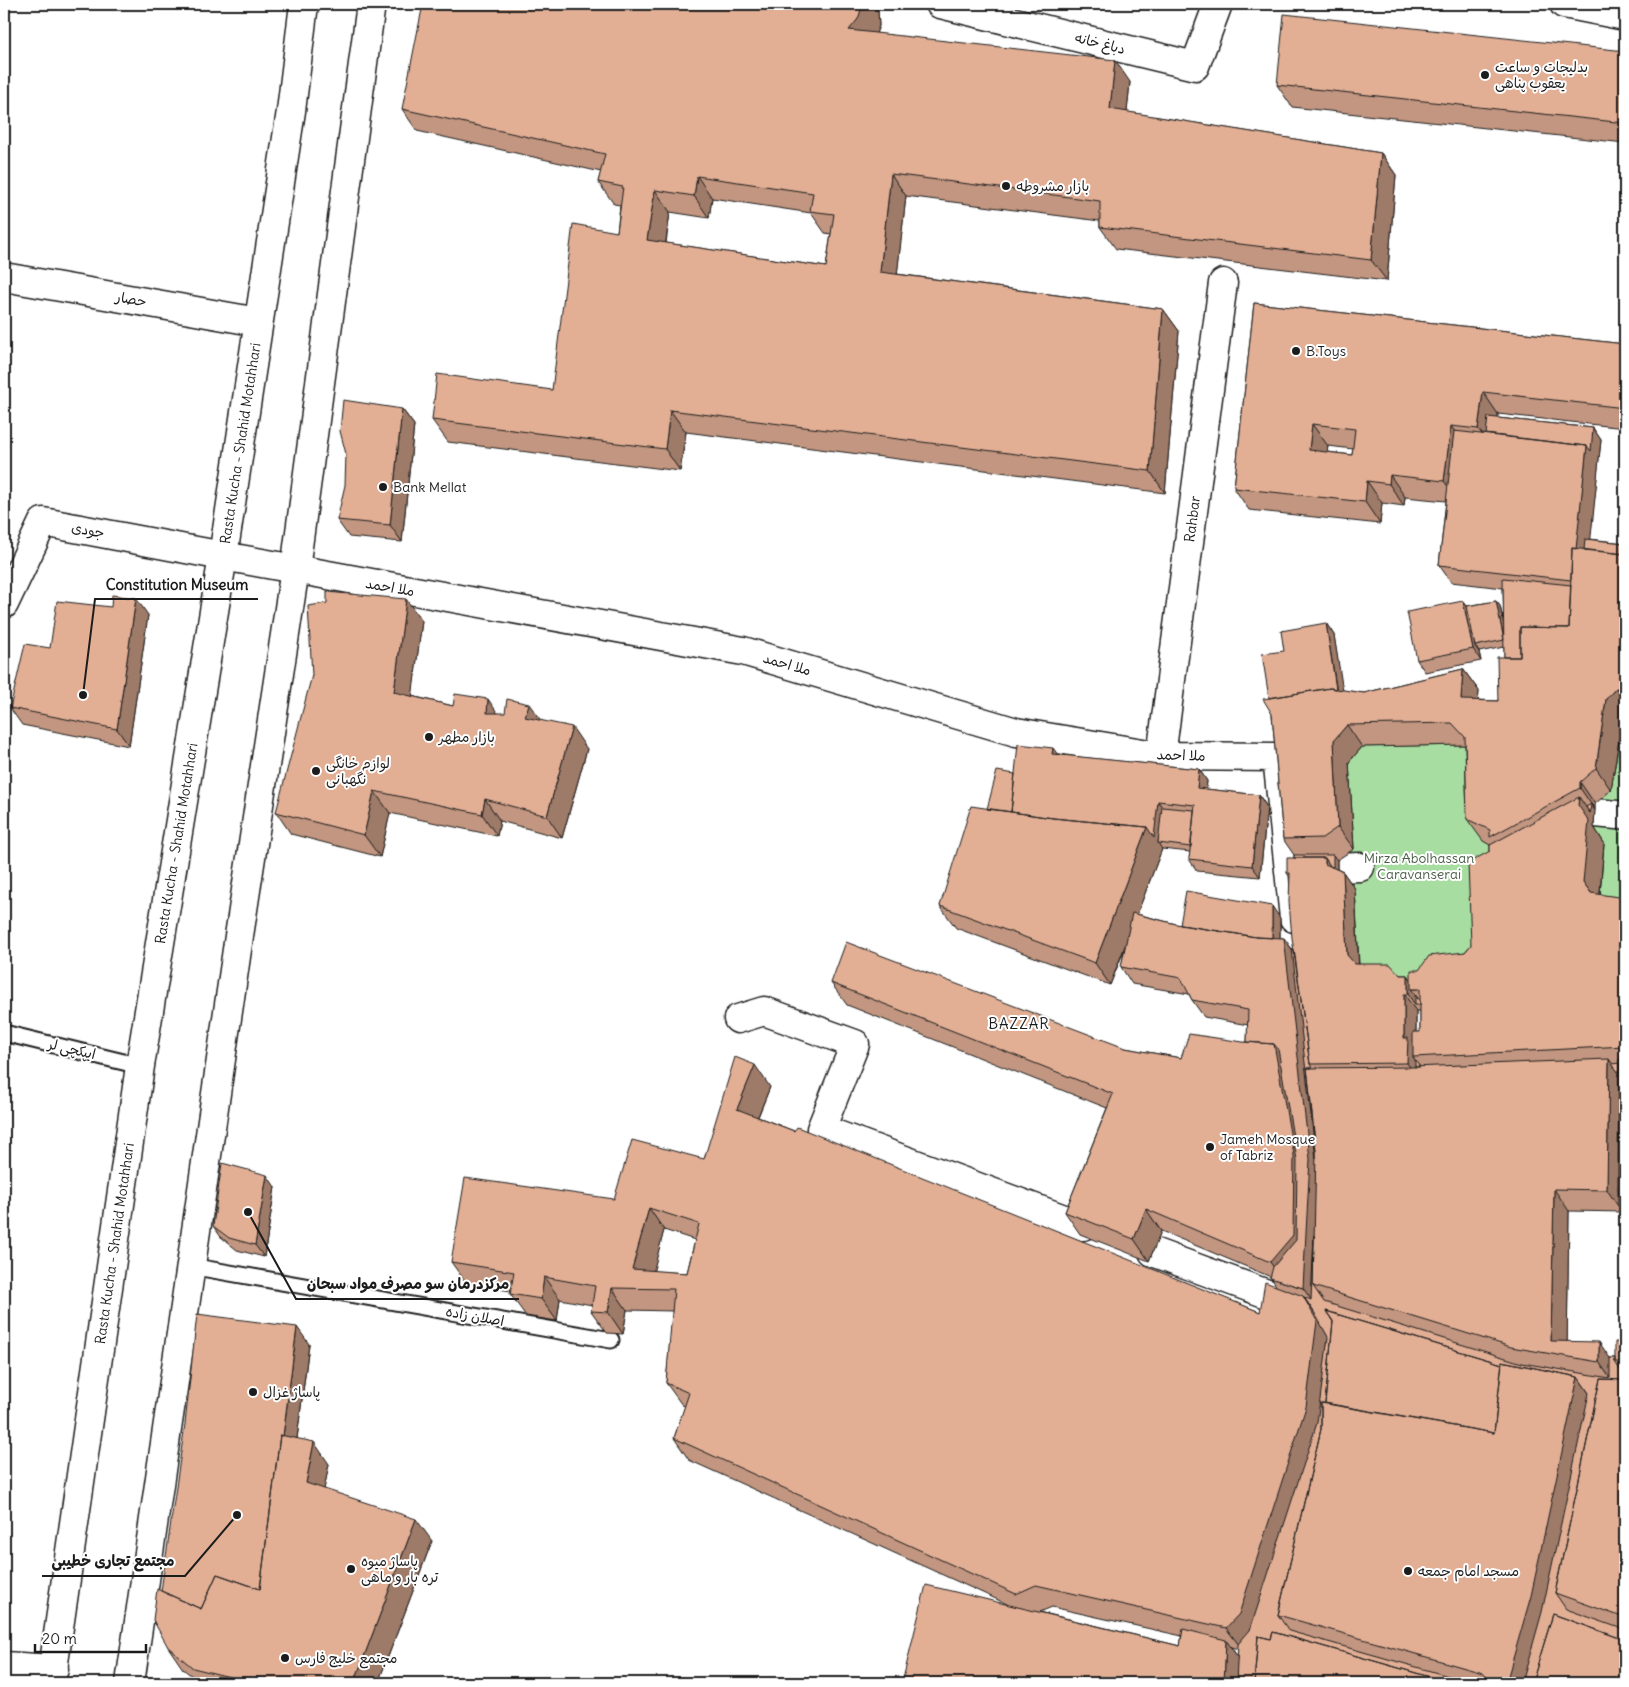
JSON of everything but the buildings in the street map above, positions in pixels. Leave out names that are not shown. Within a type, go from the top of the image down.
[{"type":"main road","name":"Rasta Kucha - Shahid Motahhari","points":[[52,1676],[140,1066],[291,111],[301,4]]},
{"type":"main road","points":[[130,1683],[190,1266],[295,569],[371,4]]},
{"type":"main road","name":"دباغ خانه","points":[[940,4],[1195,66],[1218,4]]},
{"type":"main road","points":[[1564,4],[1625,16]]},
{"type":"main road","name":"حصار","points":[[4,277],[258,322]]},
{"type":"main road","name":"Rahbar","points":[[1161,756],[1223,283]]},
{"type":"main road","name":"جودی","points":[[4,604],[43,522],[222,556]]},
{"type":"main road","name":"ملا احمد","points":[[222,556],[743,651],[1016,732],[1161,756],[1277,757],[1293,868],[1294,918]]},
{"type":"main road","points":[[738,1019],[764,1011],[856,1044],[821,1129],[1083,1226]]},
{"type":"main road","points":[[1153,1252],[1281,1299]]},
{"type":"main road","points":[[4,1666],[52,1676]]},
{"type":"lane","name":"ایپکچی لر","points":[[4,1033],[140,1066]]},
{"type":"lane","name":"اصلان زاده","points":[[190,1266],[611,1340]]},
{"type":"green space","points":[[1625,717],[1625,918],[1599,904],[1604,843],[1594,827],[1595,804],[1611,790],[1622,721]]},
{"type":"green space","name":"Mirza Abolhassan Caravanserai","points":[[1468,745],[1506,852],[1486,967],[1434,992],[1359,972],[1355,889],[1337,881],[1349,762],[1362,747]]},
{"type":"place","name":"بدلیجات و ساعت یعقوب پناهی","points":[[1485,75]]},
{"type":"place","name":"بازار مشروطه","points":[[1006,186]]},
{"type":"place","name":"B.Toys","points":[[1296,351]]},
{"type":"place","name":"Bank Mellat","points":[[383,487]]},
{"type":"place","name":"Constitution Museum","points":[[83,695]]},
{"type":"place","name":"بازار مطهر","points":[[429,737]]},
{"type":"place","name":"لوازم خانگی نگهبانی","points":[[316,771]]},
{"type":"place","name":"Jameh Mosque of Tabriz","points":[[1210,1147]]},
{"type":"place","name":"مرکزدرمان سو مصرف مواد سبحان","points":[[248,1212]]},
{"type":"place","name":"پاساژ غزال","points":[[253,1392]]},
{"type":"place","name":"مجتمع تجاری خطیبی","points":[[237,1515]]},
{"type":"place","name":"پاساژ میوه تره بار و ماهی","points":[[351,1569]]},
{"type":"place","name":"مسجد امام جمعه","points":[[1408,1571]]},
{"type":"place","name":"مجتمع خلیج فارس","points":[[285,1658]]},
{"type":"district","name":"BAZZAR","points":[[1019,1024]]}]
